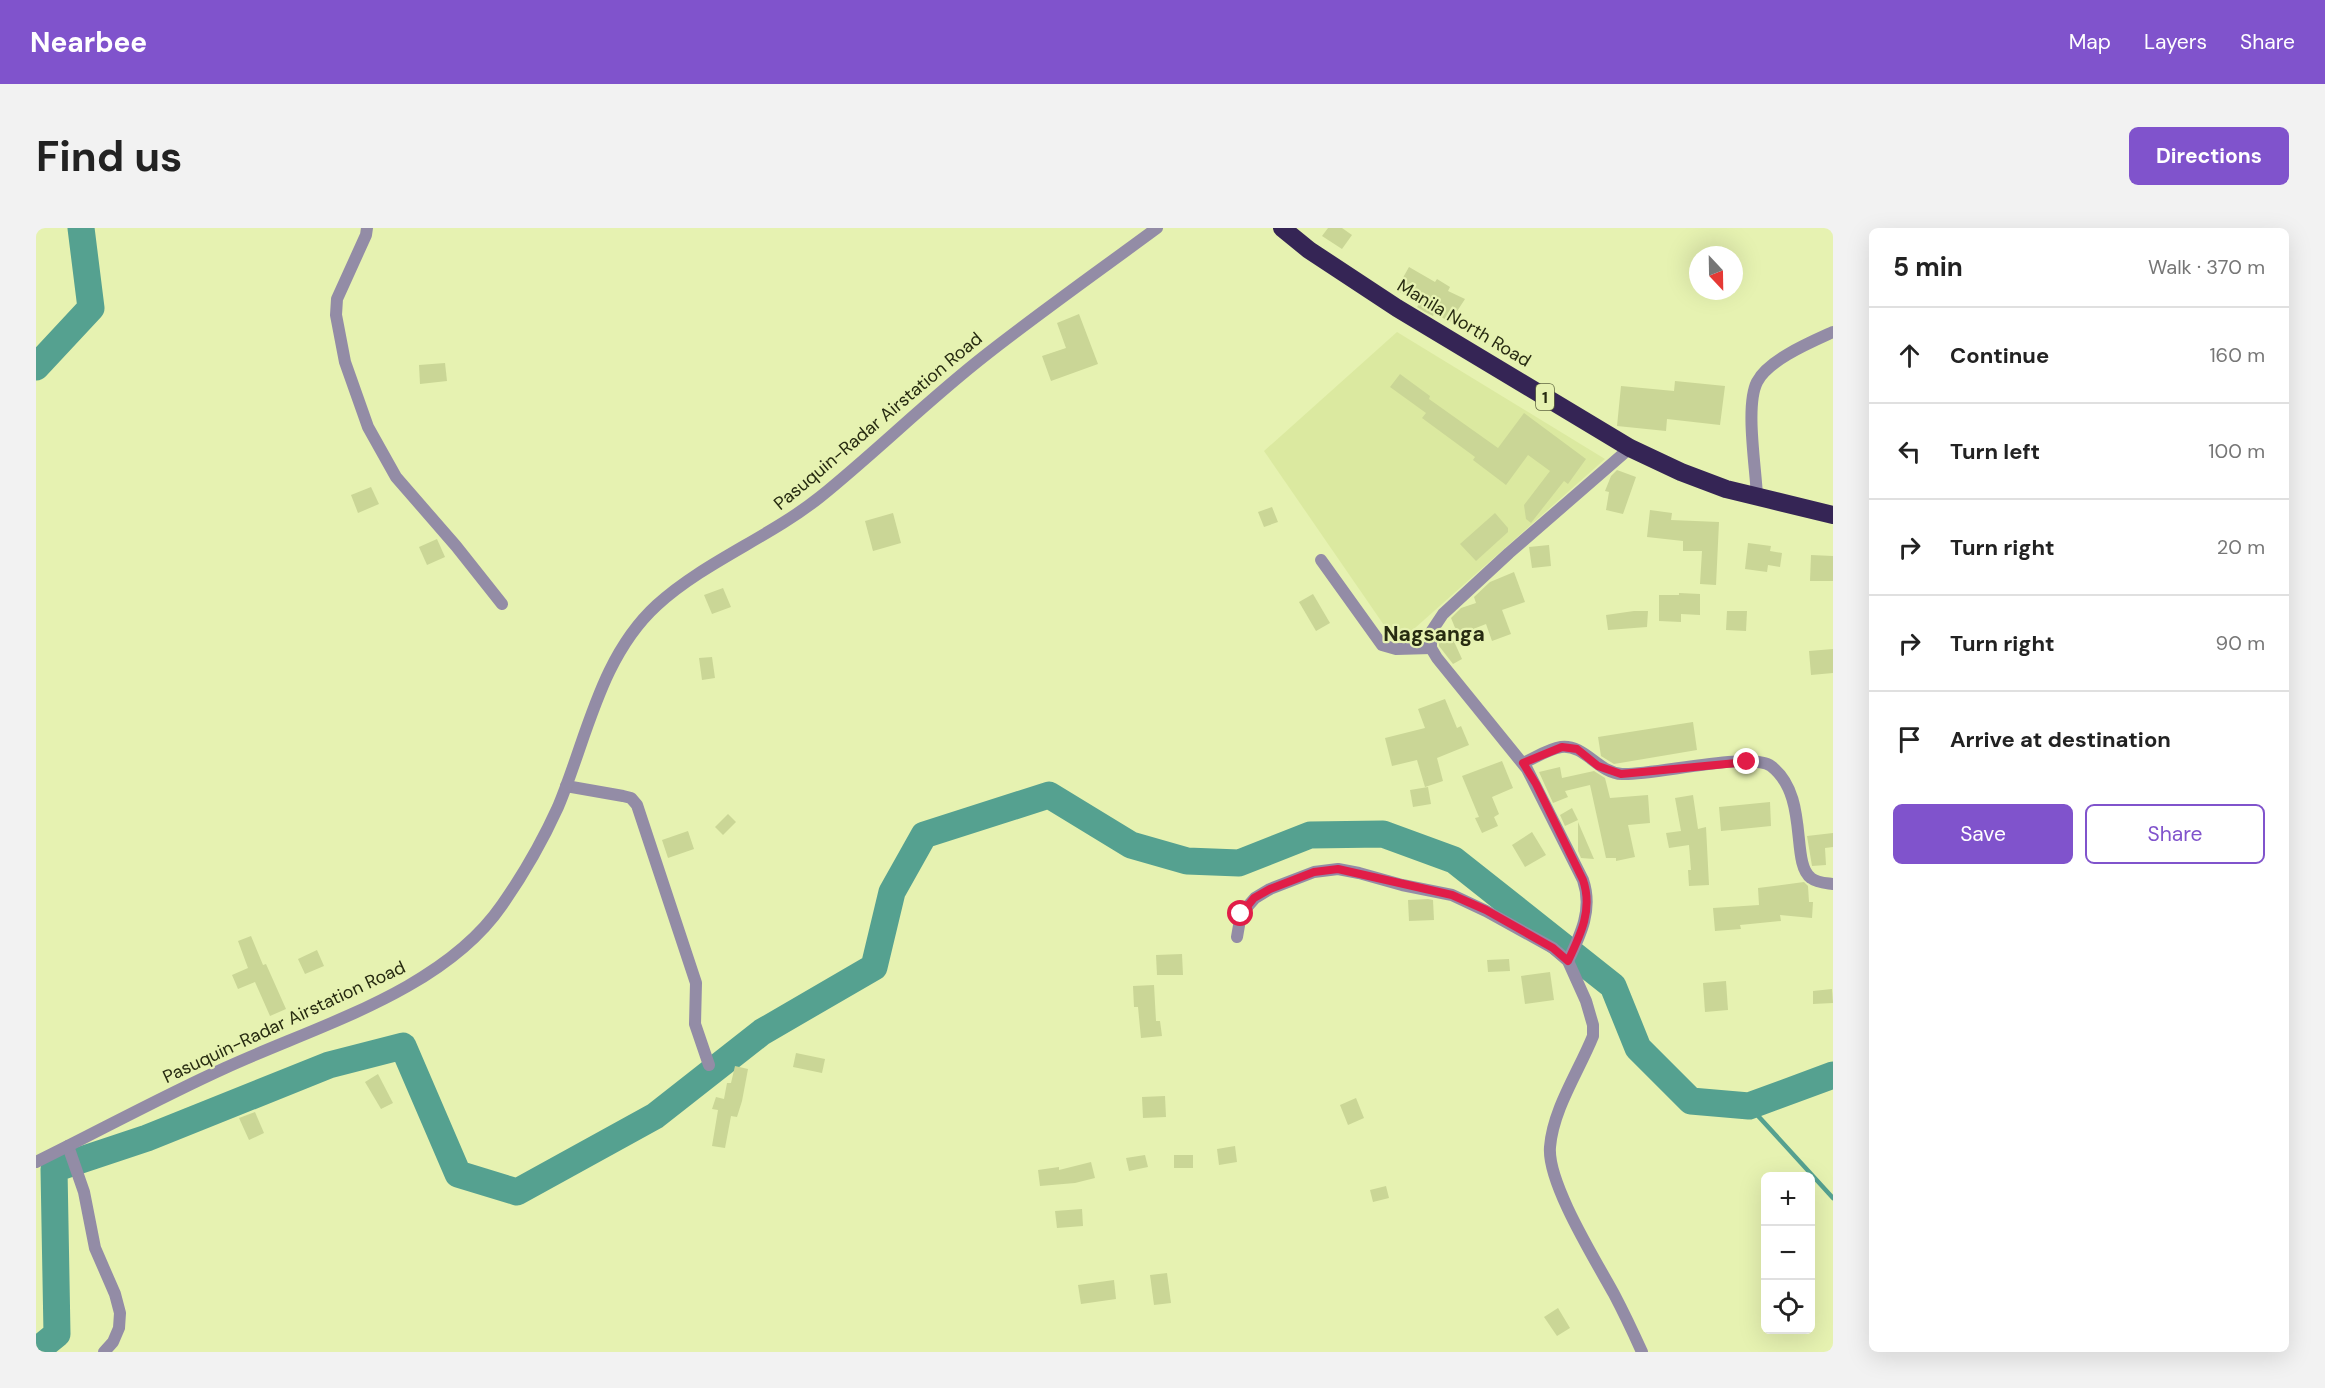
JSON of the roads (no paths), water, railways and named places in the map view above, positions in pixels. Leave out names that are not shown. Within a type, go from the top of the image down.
[{"type":"highway","name":"Manila North Road","points":[[1281,228],[1309,250],[1397,308],[1630,448],[1726,489],[1833,515]]},
{"type":"street","points":[[367,228],[366,235],[337,299],[336,315],[345,362],[368,427],[396,477],[456,546],[502,604]]},
{"type":"street","name":"Pasuquin-Radar Airstation Road","points":[[36,1162],[190,1084],[403,990],[469,941],[501,908],[557,810],[595,705],[617,655],[624,642],[658,604],[682,586],[806,508],[908,418],[987,354],[1157,228]]},
{"type":"street","points":[[1757,497],[1752,401],[1756,383],[1772,366],[1791,352],[1833,332]]},
{"type":"street","points":[[1568,961],[1583,927],[1588,908],[1583,880],[1536,784],[1523,763],[1447,672],[1431,648],[1431,632],[1443,614],[1509,553],[1630,448]]},
{"type":"street","points":[[1321,560],[1382,645],[1396,650],[1431,648]]},
{"type":"street","points":[[1523,763],[1562,747],[1577,749],[1598,766],[1621,774],[1728,763],[1761,762],[1769,765],[1785,781],[1790,792],[1799,824],[1801,862],[1805,872],[1818,882],[1833,884]]},
{"type":"street","points":[[566,786],[623,795],[631,798],[637,805],[696,983],[696,1024],[709,1065]]},
{"type":"street","points":[[1237,937],[1241,914],[1254,898],[1306,875],[1338,869],[1452,895],[1486,910],[1553,948],[1568,961],[1586,1001],[1593,1025],[1593,1036],[1564,1099],[1552,1135],[1550,1149],[1552,1166],[1567,1206],[1642,1352]]},
{"type":"street","points":[[68,1146],[84,1192],[95,1248],[115,1294],[120,1313],[119,1328],[113,1342],[104,1352]]},
{"type":"waterway","points":[[36,367],[91,308],[81,228]]},
{"type":"waterway","points":[[36,1351],[57,1334],[54,1169],[147,1138],[329,1065],[403,1046],[458,1174],[517,1192],[655,1116],[762,1032],[874,967],[892,892],[924,835],[1049,795],[1131,845],[1187,861],[1239,863],[1310,835],[1383,834],[1454,860],[1613,986],[1638,1048],[1691,1101],[1749,1106],[1833,1075]]},
{"type":"waterway","points":[[1749,1106],[1833,1198]]},
{"type":"district","name":"Nagsanga","points":[[1434,634]]}]
